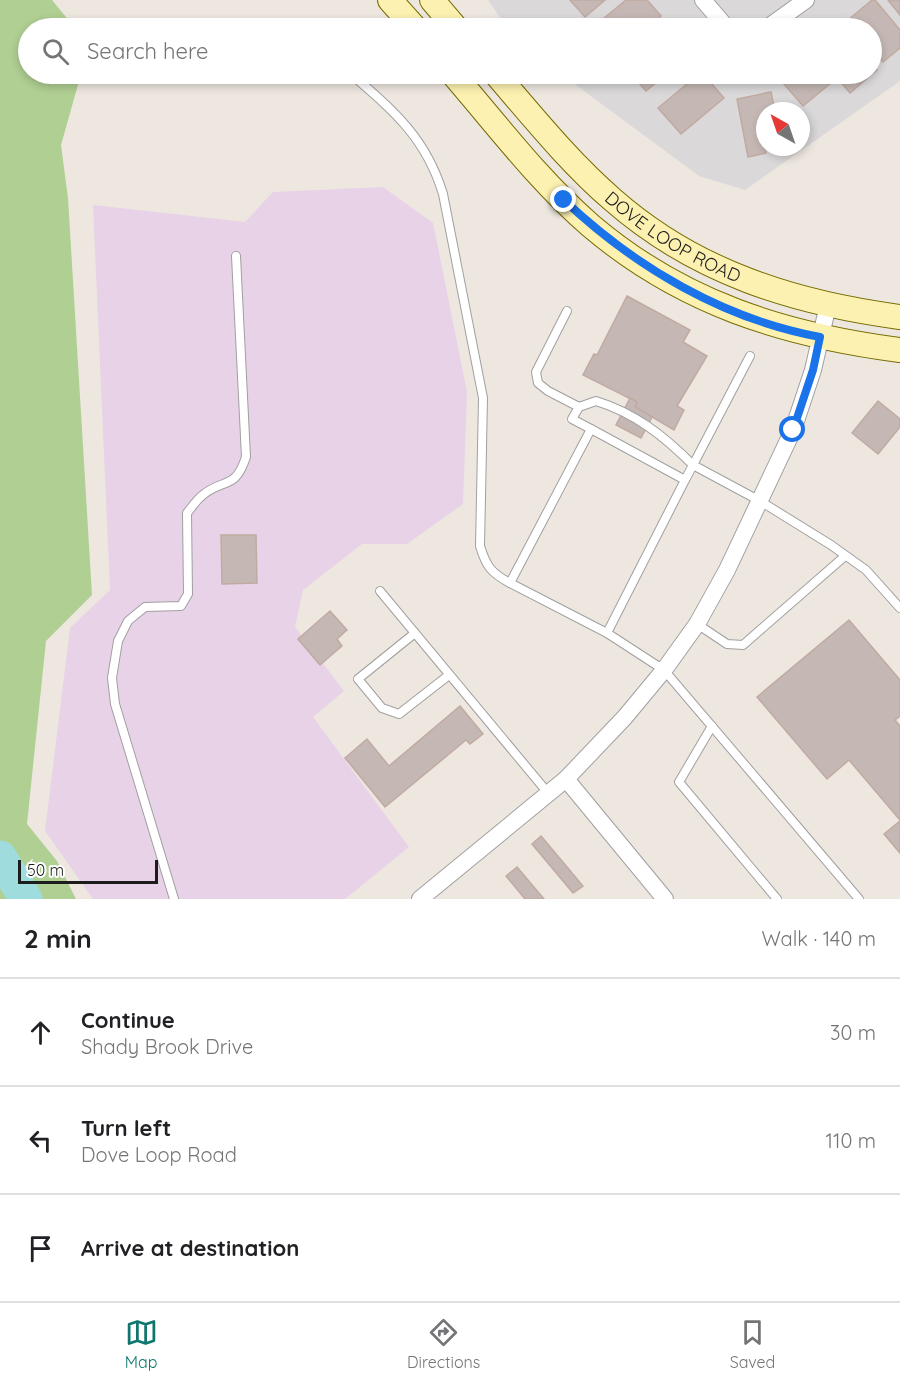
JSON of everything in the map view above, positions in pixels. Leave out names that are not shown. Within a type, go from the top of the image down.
[{"type":"main road","points":[[390,0],[406,18]]},
{"type":"main road","points":[[432,0],[447,18]]},
{"type":"main road","name":"DOVE LOOP ROAD","points":[[462,84],[550,186],[590,224],[621,249],[686,289],[726,308],[768,323],[820,337],[900,350]]},
{"type":"main road","name":"DOVE LOOP ROAD","points":[[505,84],[587,176],[646,227],[702,260],[739,278],[788,295],[828,305],[900,317]]},
{"type":"street","points":[[703,0],[718,18]]},
{"type":"street","points":[[781,18],[806,0]]},
{"type":"street","points":[[420,899],[566,779],[625,717],[664,670],[697,624],[727,570],[793,430],[813,370],[828,305]]},
{"type":"street","points":[[566,779],[665,899]]},
{"type":"lane","points":[[363,84],[413,132],[437,173],[443,195],[483,398],[480,546],[485,563],[497,576],[510,584],[607,633],[664,670],[859,899]]},
{"type":"lane","points":[[174,899],[115,704],[112,678],[118,642],[128,621],[145,608],[181,606],[188,594],[187,513],[204,494],[228,483],[240,473],[246,458],[236,256]]},
{"type":"lane","points":[[567,311],[536,372],[538,383],[548,391],[579,407]]},
{"type":"lane","points":[[607,633],[750,356]]},
{"type":"lane","points":[[685,480],[573,420],[579,407],[596,400],[626,412],[650,426],[693,465],[760,501],[831,544],[866,570],[900,608]]},
{"type":"lane","points":[[510,584],[591,429]]},
{"type":"lane","points":[[697,624],[727,644],[743,645],[845,556]]},
{"type":"lane","points":[[380,591],[548,793]]},
{"type":"lane","points":[[415,633],[358,679],[382,708],[399,714],[449,675]]},
{"type":"lane","points":[[712,726],[679,782],[777,899]]},
{"type":"shaded area","points":[[488,0],[900,0],[900,81],[810,144],[810,102],[756,102],[756,156],[793,156],[745,190],[699,176],[575,84],[882,84],[882,18],[500,18]]},
{"type":"shaded area","points":[[383,187],[433,223],[467,392],[463,504],[407,544],[362,544],[303,590],[295,627],[344,691],[313,717],[409,847],[345,899],[93,899],[45,831],[70,628],[110,590],[93,205],[245,222],[273,192]]},
{"type":"green space","points":[[0,0],[52,0],[67,18],[18,18],[18,84],[78,84],[61,145],[68,198],[92,595],[46,641],[27,824],[57,861],[76,899],[0,899]]},
{"type":"building","points":[[570,0],[605,0],[585,17]]},
{"type":"building","points":[[626,0],[647,0],[661,16],[659,18],[604,18]]},
{"type":"building","points":[[875,0],[900,30],[900,48],[883,62],[882,18],[850,18]]},
{"type":"building","points":[[888,0],[900,0],[900,15]]},
{"type":"building","points":[[640,84],[655,84],[646,91]]},
{"type":"building","points":[[687,84],[712,84],[724,98],[681,134],[658,108]]},
{"type":"building","points":[[784,84],[830,84],[808,102],[800,102]]},
{"type":"building","points":[[842,84],[861,84],[850,93]]},
{"type":"building","points":[[771,92],[773,102],[756,102],[756,155],[748,157],[737,99]]},
{"type":"building","points":[[627,296],[690,330],[683,342],[707,356],[677,406],[684,410],[674,430],[635,407],[637,402],[583,375],[594,354],[597,355]]},
{"type":"building","points":[[630,398],[637,402],[635,407],[652,417],[641,438],[616,425]]},
{"type":"building","points":[[878,401],[900,419],[900,427],[878,454],[852,433]]},
{"type":"building","points":[[221,535],[256,535],[257,583],[222,584]]},
{"type":"building","points":[[330,611],[347,630],[337,639],[342,646],[320,665],[298,639]]},
{"type":"building","points":[[849,620],[900,680],[900,716],[895,720],[900,726],[900,820],[849,760],[827,779],[757,697]]},
{"type":"building","points":[[460,706],[483,734],[470,744],[466,740],[385,807],[345,758],[367,739],[389,766]]},
{"type":"building","points":[[900,821],[900,853],[884,834]]},
{"type":"building","points":[[541,836],[583,886],[573,893],[532,844]]},
{"type":"building","points":[[517,867],[544,899],[525,899],[506,876]]},
{"type":"waterway","points":[[0,857],[26,899]]},
{"type":"route","points":[[564,200],[628,254],[686,289],[749,317],[820,337],[813,370],[793,430]]}]
